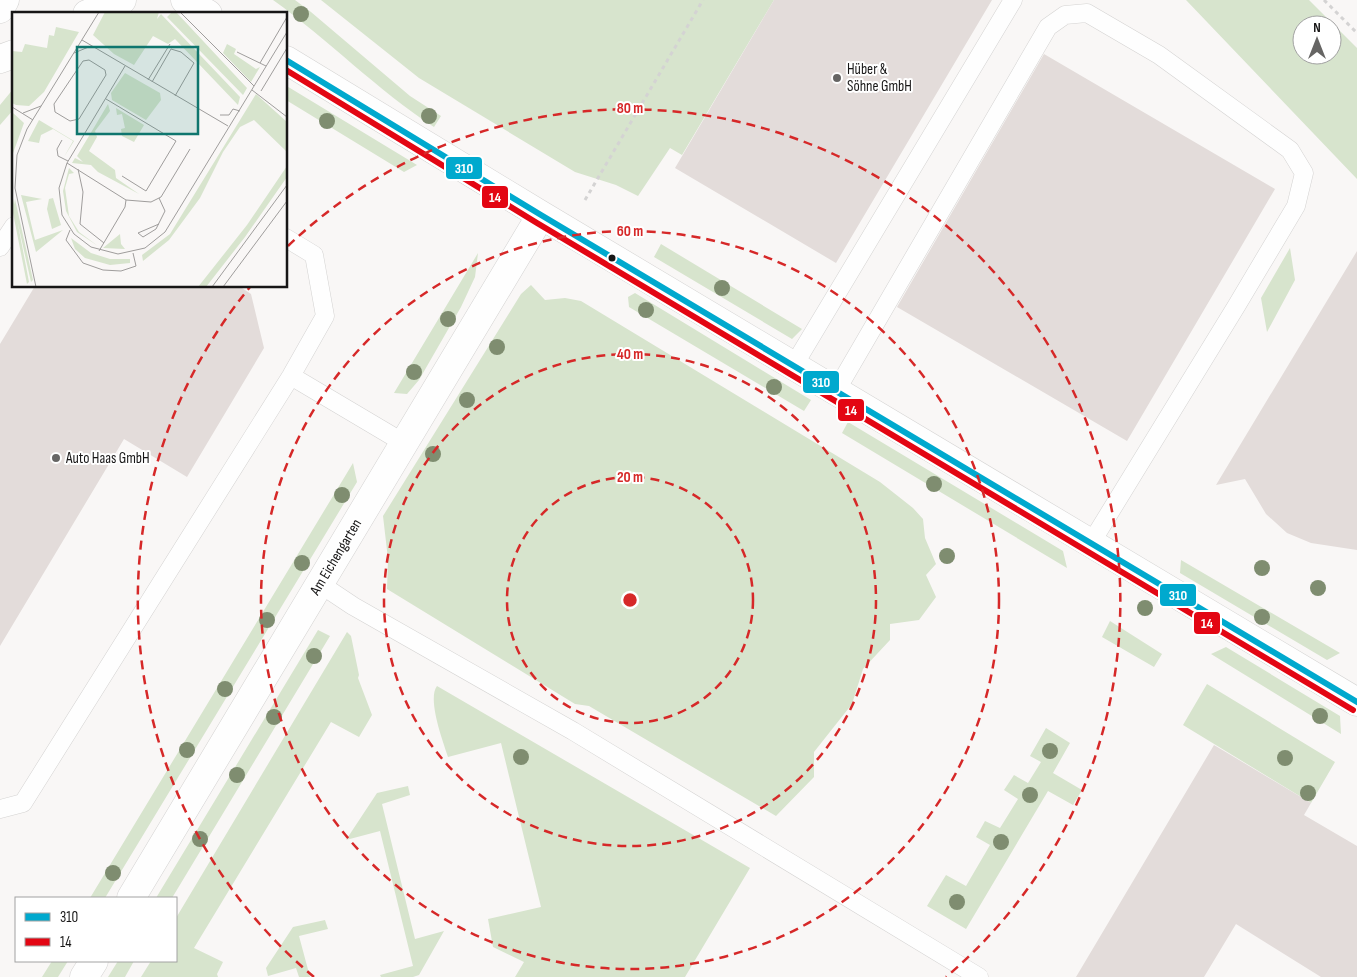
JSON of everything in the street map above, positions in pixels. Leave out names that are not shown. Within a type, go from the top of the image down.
[{"type":"street","points":[[0,9],[5,0]]},
{"type":"street","points":[[92,12],[122,0]]},
{"type":"street","points":[[185,0],[205,12]]},
{"type":"street","points":[[0,59],[12,55]]},
{"type":"street","points":[[288,61],[541,215],[1357,702]]},
{"type":"street","name":"Am Eichengarten","points":[[132,897],[541,215]]},
{"type":"street","points":[[84,977],[93,962]]},
{"type":"lane","points":[[794,365],[1012,0]]},
{"type":"lane","points":[[836,391],[1048,27],[1065,15],[1087,13],[1159,56],[1290,150],[1304,173],[1296,206],[1091,543]]},
{"type":"lane","points":[[0,247],[12,229]]},
{"type":"lane","points":[[0,809],[22,803],[292,376],[324,316],[314,255],[288,239]]},
{"type":"lane","points":[[292,376],[404,444]]},
{"type":"lane","points":[[320,584],[353,606],[573,731],[978,977]]},
{"type":"path","points":[[567,230],[703,0]]},
{"type":"path","points":[[1324,0],[1357,33]]},
{"type":"green space","points":[[273,0],[295,0],[311,12],[410,96],[441,116],[434,127],[413,113],[294,15]]},
{"type":"green space","points":[[321,0],[774,0],[682,155],[670,148],[638,196],[616,185],[575,172],[419,78]]},
{"type":"green space","points":[[1186,0],[1309,0],[1324,15],[1292,15],[1292,65],[1342,65],[1342,33],[1357,48],[1357,179]]},
{"type":"green space","points":[[288,87],[417,165],[404,172],[288,101]]},
{"type":"green space","points":[[12,90],[12,111],[0,125],[0,105]]},
{"type":"green space","points":[[661,244],[802,329],[792,339],[654,257]]},
{"type":"green space","points":[[1290,248],[1295,280],[1267,332],[1261,298]]},
{"type":"green space","points":[[478,253],[475,277],[461,307],[419,380],[407,394],[394,393]]},
{"type":"green space","points":[[531,285],[545,300],[565,298],[581,301],[880,482],[913,508],[923,519],[925,538],[936,564],[926,575],[936,597],[919,620],[890,624],[890,640],[863,669],[852,704],[814,752],[814,777],[776,816],[589,706],[575,704],[387,589],[388,559],[383,516],[521,294]]},
{"type":"green space","points":[[635,293],[811,400],[804,411],[629,307],[628,297]]},
{"type":"green space","points":[[848,422],[1063,551],[1067,568],[842,433]]},
{"type":"green space","points":[[353,463],[357,482],[106,897],[91,897]]},
{"type":"green space","points":[[1181,560],[1340,653],[1327,660],[1180,573]]},
{"type":"green space","points":[[1110,621],[1162,654],[1154,667],[1102,637]]},
{"type":"green space","points":[[318,630],[330,636],[173,897],[157,897]]},
{"type":"green space","points":[[347,632],[351,636],[358,678],[372,715],[359,737],[331,722],[194,948],[223,962],[217,974],[218,977],[141,977],[150,962],[178,962],[178,915]]},
{"type":"green space","points":[[1226,647],[1340,716],[1341,734],[1211,654]]},
{"type":"green space","points":[[1207,684],[1335,762],[1311,803],[1183,725]]},
{"type":"green space","points":[[437,686],[750,868],[685,977],[515,977],[524,962],[493,947],[488,919],[541,907],[501,743],[448,757],[435,710],[434,692]]},
{"type":"green space","points":[[1046,728],[1070,743],[1053,773],[1082,790],[1073,805],[1048,791],[966,929],[927,906],[946,875],[966,886],[990,845],[976,837],[985,821],[1000,828],[1018,799],[1004,790],[1014,775],[1028,783],[1041,762],[1030,756]]},
{"type":"green space","points":[[408,786],[410,795],[382,804],[415,939],[444,931],[419,975],[413,977],[381,977],[380,975],[413,966],[380,831],[346,840],[377,793]]},
{"type":"green space","points":[[325,920],[328,929],[299,936],[310,977],[299,977],[296,968],[268,976],[266,968],[293,927]]},
{"type":"green space","points":[[51,962],[67,962],[58,977],[42,977]]},
{"type":"green space","points":[[117,962],[133,962],[125,977],[108,977]]},
{"type":"building","name":"Hüber & Söhne GmbH","points":[[774,0],[992,0],[836,263],[675,168]]},
{"type":"building","points":[[1044,54],[1275,189],[1127,441],[897,307]]},
{"type":"building","points":[[1357,251],[1357,550],[1311,543],[1287,533],[1266,514],[1245,479],[1216,485]]},
{"type":"building","name":"Auto Haas GmbH","points":[[34,288],[242,288],[251,294],[264,348],[187,477],[124,439],[0,646],[0,344]]},
{"type":"building","points":[[1214,745],[1311,803],[1304,815],[1357,846],[1357,977],[1321,977],[1236,924],[1204,977],[1076,977]]},
{"type":"transit line","name":"310","points":[[288,61],[541,215],[1357,702]]},
{"type":"transit line","name":"14","points":[[288,71],[537,223],[1353,710]]},
{"type":"place","name":"Hüber & Söhne GmbH","points":[[837,78]]},
{"type":"place","name":"Auto Haas GmbH","points":[[56,458]]}]
